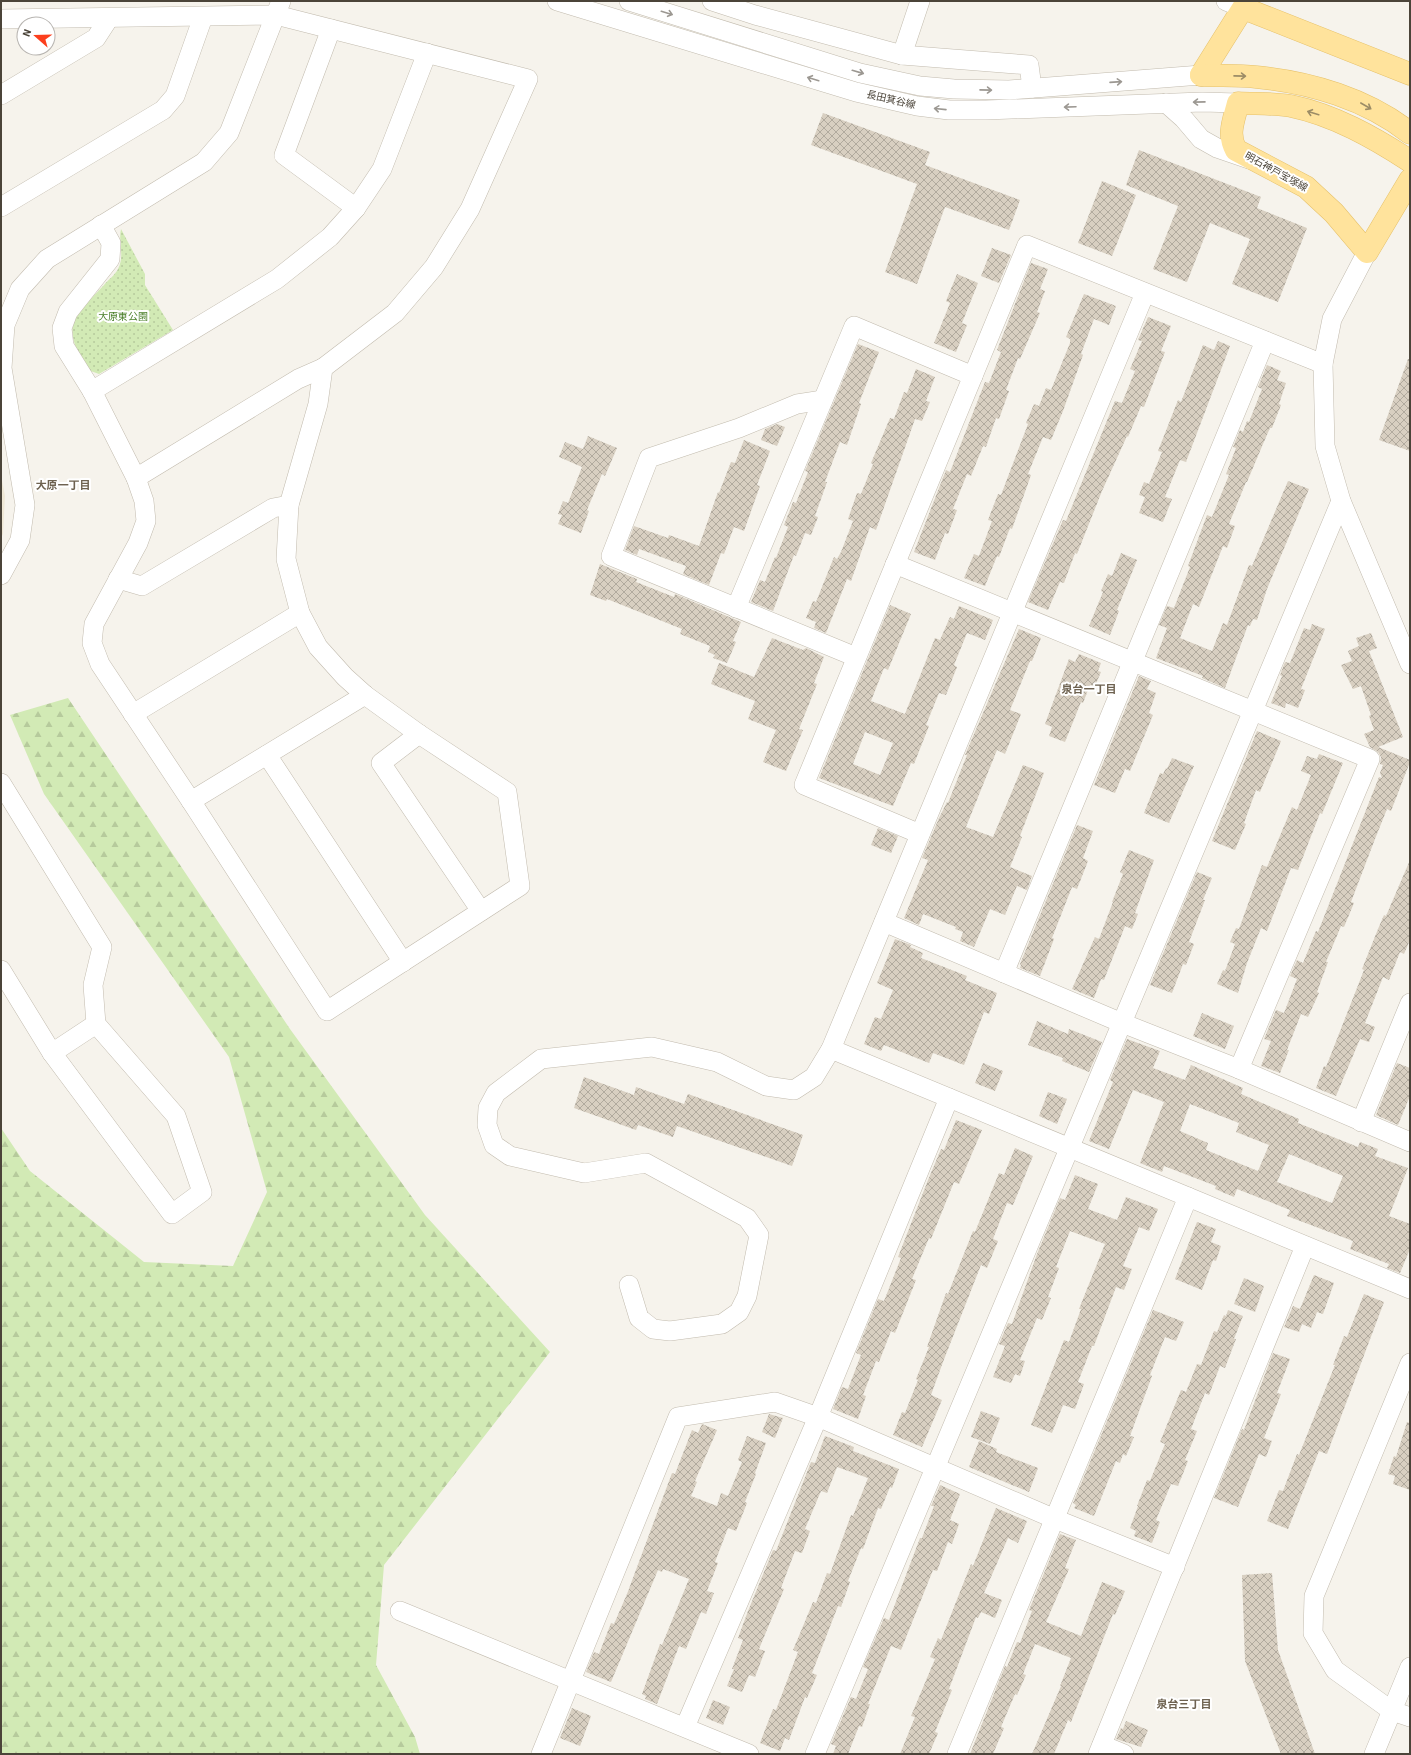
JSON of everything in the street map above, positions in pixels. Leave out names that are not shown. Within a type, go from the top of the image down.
[{"type":"main road","points":[[1410,74],[1235,4],[1201,75],[1256,76],[1307,85],[1360,102],[1410,133]]},
{"type":"main road","points":[[1238,103],[1290,106],[1324,117],[1348,126],[1370,137],[1410,161]]},
{"type":"main road","name":"明石神戸宝塚線","points":[[1238,103],[1230,133],[1236,150],[1306,187],[1334,213],[1367,252]]},
{"type":"main road","points":[[1367,252],[1410,180]]},
{"type":"street","name":"長田箕谷線","points":[[556,1],[856,92],[917,106],[949,110],[986,110],[1166,103],[1238,103]]},
{"type":"street","name":"長田箕谷線","points":[[630,1],[860,73],[920,86],[974,90],[1032,88],[1201,75]]},
{"type":"street","points":[[712,1],[762,17],[902,55],[1029,65],[1032,88]]},
{"type":"street","points":[[902,55],[920,1]]},
{"type":"street","points":[[1,575],[20,540],[25,505],[2,368],[3,324],[20,289],[47,259],[204,162],[229,133],[278,8]]},
{"type":"street","points":[[1,20],[203,17],[278,8],[331,29],[528,79],[470,209],[434,267],[395,313],[323,368],[298,379],[136,478]]},
{"type":"street","points":[[1,207],[163,110],[175,96],[203,17]]},
{"type":"street","points":[[1,95],[96,38],[108,18]]},
{"type":"street","points":[[331,29],[284,155],[356,208]]},
{"type":"street","points":[[92,391],[277,279],[330,237],[356,208],[382,169],[427,53]]},
{"type":"street","points":[[1166,103],[1184,119],[1201,139],[1217,148],[1260,162]]},
{"type":"street","points":[[100,225],[111,243],[110,259],[68,312],[62,328],[64,346],[92,391],[136,478],[144,501],[146,521],[138,542],[94,624],[92,643],[100,664],[327,1011],[520,886],[507,792],[419,734],[365,695],[345,677],[318,647],[300,613],[286,559],[289,505],[318,404],[323,368]]},
{"type":"street","points":[[920,834],[804,785],[1027,246],[1323,364]]},
{"type":"street","points":[[1367,252],[1332,319],[1323,364],[1325,446],[1341,501],[1410,664]]},
{"type":"street","points":[[629,1286],[639,1318],[653,1329],[670,1331],[722,1324],[739,1312],[747,1296],[759,1235],[747,1218],[646,1163],[584,1173],[510,1156],[494,1145],[487,1125],[488,1108],[496,1093],[541,1059],[652,1047],[717,1062],[766,1086],[794,1090],[814,1077],[831,1049],[1145,293]]},
{"type":"street","points":[[736,608],[854,326],[973,376]]},
{"type":"street","points":[[1004,973],[1265,340]]},
{"type":"street","points":[[823,400],[796,404],[739,428],[649,458],[611,556],[856,657]]},
{"type":"street","points":[[815,1754],[1341,501]]},
{"type":"street","points":[[118,579],[142,586],[273,508],[289,505]]},
{"type":"street","points":[[895,564],[1370,759],[1239,1069]]},
{"type":"street","points":[[133,714],[300,613]]},
{"type":"street","points":[[191,801],[365,695]]},
{"type":"street","points":[[419,734],[381,763],[481,911]]},
{"type":"street","points":[[267,755],[402,962]]},
{"type":"street","points":[[1,783],[102,947],[93,985],[96,1024],[176,1116],[202,1192],[172,1214],[52,1053],[1,970]]},
{"type":"street","points":[[884,922],[1122,1023],[1239,1069],[1410,1142]]},
{"type":"street","points":[[1362,1122],[1410,1004]]},
{"type":"street","points":[[52,1053],[96,1024]]},
{"type":"street","points":[[831,1049],[1410,1290]]},
{"type":"street","points":[[685,1727],[818,1417],[949,1098]]},
{"type":"street","points":[[957,1754],[1188,1197]]},
{"type":"street","points":[[1124,1754],[1100,1749],[1305,1246]]},
{"type":"street","points":[[1410,1363],[1314,1596],[1312,1633],[1335,1670],[1392,1711],[1410,1718]]},
{"type":"street","points":[[541,1754],[678,1417],[775,1402],[818,1417],[935,1468],[1175,1567]]},
{"type":"street","points":[[400,1612],[749,1754]]},
{"type":"street","points":[[1374,1754],[1410,1667]]},
{"type":"shaded area","points":[[1,475],[5,496],[3,534],[1,538]]},
{"type":"green space","name":"大原東公園","points":[[121,229],[145,274],[145,285],[173,330],[99,374],[85,369],[78,353],[72,331],[77,315],[118,269],[121,259]]},
{"type":"green space","points":[[68,698],[290,1029],[425,1215],[550,1352],[384,1565],[376,1665],[415,1737],[420,1754],[1,1754],[1,1128],[30,1171],[144,1262],[233,1266],[267,1192],[229,1057],[44,794],[10,715]]},
{"type":"building","points":[[823,113],[930,152],[925,165],[1020,200],[1009,230],[945,207],[917,284],[885,272],[917,184],[811,145]]},
{"type":"building","points":[[1139,150],[1261,197],[1257,208],[1307,228],[1278,302],[1232,284],[1250,239],[1210,223],[1187,282],[1153,269],[1178,206],[1126,185]]},
{"type":"building","points":[[1102,181],[1136,195],[1112,256],[1078,243]]},
{"type":"building","points":[[992,248],[1011,255],[999,283],[981,276]]},
{"type":"building","points":[[1031,263],[1048,269],[1040,289],[1045,291],[1037,312],[1040,313],[1020,359],[1018,358],[1006,390],[1009,391],[999,419],[996,418],[986,447],[983,446],[971,476],[967,474],[953,509],[957,510],[948,534],[945,533],[935,560],[914,552],[946,470],[950,472],[985,382],[989,383],[1001,352],[997,350]]},
{"type":"building","points":[[957,274],[978,283],[962,323],[967,325],[956,352],[934,343],[950,303],[946,301]]},
{"type":"building","points":[[1084,294],[1116,306],[1109,325],[1094,319],[1063,411],[1051,440],[1043,437],[1028,474],[1031,475],[1012,529],[1010,528],[999,557],[997,556],[985,586],[964,578],[974,554],[979,556],[992,521],[988,520],[998,494],[1001,495],[1034,404],[1039,406],[1046,388],[1051,390],[1070,343],[1070,339],[1066,337]]},
{"type":"building","points":[[1148,317],[1171,326],[1161,351],[1165,352],[1144,407],[1141,406],[1102,491],[1077,554],[1075,553],[1064,583],[1060,582],[1048,610],[1028,602],[1063,520],[1066,521],[1115,401],[1122,403],[1135,371],[1130,369],[1142,341],[1138,340]]},
{"type":"building","points":[[1218,341],[1230,346],[1186,462],[1180,460],[1165,497],[1172,499],[1163,522],[1139,513],[1145,497],[1139,495],[1144,482],[1149,484],[1162,452],[1158,451],[1178,400],[1181,402],[1203,345],[1214,350]]},
{"type":"building","points":[[858,344],[879,352],[859,403],[861,404],[847,445],[840,442],[825,482],[827,482],[815,516],[818,517],[811,535],[805,533],[796,556],[794,555],[773,611],[751,602],[760,580],[765,582],[775,557],[776,558],[788,527],[784,525],[793,502],[796,503],[808,472],[805,471]]},
{"type":"building","points":[[1408,359],[1410,359],[1410,451],[1379,440]]},
{"type":"building","points":[[1267,365],[1281,371],[1277,380],[1286,383],[1279,404],[1281,405],[1272,428],[1270,428],[1246,482],[1229,524],[1235,526],[1227,548],[1223,546],[1199,607],[1193,604],[1180,638],[1212,651],[1223,623],[1227,625],[1249,565],[1252,566],[1288,481],[1309,489],[1267,589],[1257,620],[1253,619],[1250,626],[1248,625],[1225,688],[1202,678],[1203,676],[1156,658],[1167,628],[1159,625],[1167,606],[1174,608],[1190,567],[1188,566],[1207,515],[1212,517],[1229,475],[1226,474],[1236,448],[1233,447],[1240,430],[1243,432],[1247,421],[1249,422],[1262,389],[1258,387]]},
{"type":"building","points":[[916,369],[935,377],[926,401],[930,402],[922,421],[915,419],[876,530],[870,527],[851,581],[847,579],[826,633],[814,628],[816,622],[806,618],[813,601],[816,602],[834,557],[837,559],[841,552],[853,521],[848,519],[857,493],[861,494],[873,464],[871,463],[890,418],[894,419],[904,392],[907,393]]},
{"type":"building","points":[[777,424],[785,427],[777,446],[761,440],[765,429]]},
{"type":"building","points":[[588,436],[617,448],[605,476],[602,474],[587,510],[589,511],[581,533],[558,524],[562,515],[558,514],[563,501],[568,503],[582,467],[559,457],[565,442],[583,449]]},
{"type":"building","points":[[744,440],[770,451],[757,485],[760,486],[744,531],[734,527],[724,554],[721,553],[709,585],[683,574],[686,566],[639,549],[637,555],[625,550],[634,526],[668,538],[669,535],[699,546],[718,492],[719,493],[731,462],[735,463]]},
{"type":"building","points":[[1121,553],[1137,560],[1117,610],[1119,611],[1110,635],[1089,626],[1103,592],[1101,591],[1108,574],[1112,576]]},
{"type":"building","points":[[600,564],[637,579],[636,582],[674,597],[675,594],[741,622],[733,641],[736,642],[727,663],[713,658],[715,655],[708,652],[710,646],[680,634],[682,629],[607,599],[606,601],[590,595]]},
{"type":"building","points":[[890,605],[911,614],[888,670],[884,668],[871,701],[905,714],[935,638],[940,640],[950,617],[954,619],[959,606],[993,620],[985,640],[967,633],[954,665],[957,667],[946,695],[939,693],[926,725],[929,726],[914,764],[911,763],[893,806],[819,778]],"holes":[[[865,732],[893,743],[880,775],[853,764]]]},
{"type":"building","points":[[1312,624],[1325,629],[1301,689],[1305,690],[1298,708],[1286,703],[1285,708],[1271,703],[1282,676],[1280,675],[1285,662],[1290,663],[1304,628],[1310,630]]},
{"type":"building","points":[[1019,629],[1041,638],[1010,710],[1021,714],[1005,754],[997,750],[966,827],[993,837],[1023,765],[1044,773],[1010,867],[1032,876],[1027,890],[1017,886],[1005,915],[990,909],[974,947],[960,941],[963,932],[955,929],[956,927],[923,914],[919,925],[904,918],[928,860],[922,858],[939,818],[947,802],[948,803],[967,755],[965,755]]},
{"type":"building","points":[[1371,633],[1377,648],[1369,651],[1403,737],[1378,747],[1410,760],[1410,762],[1391,811],[1387,809],[1375,839],[1351,902],[1354,903],[1344,927],[1341,926],[1326,962],[1328,962],[1317,992],[1319,993],[1308,1017],[1301,1014],[1280,1073],[1261,1066],[1271,1041],[1264,1039],[1276,1010],[1284,1013],[1297,979],[1290,976],[1297,960],[1303,963],[1316,931],[1318,932],[1379,777],[1382,778],[1380,773],[1383,765],[1380,764],[1381,757],[1378,752],[1370,747],[1364,734],[1374,730],[1369,716],[1371,715],[1361,686],[1353,689],[1341,665],[1352,661],[1348,651],[1359,646],[1356,638]]},
{"type":"building","points":[[772,638],[803,650],[806,648],[824,657],[814,683],[817,684],[799,729],[803,730],[786,771],[763,762],[776,730],[748,719],[755,701],[711,684],[719,663],[754,677]]},
{"type":"building","points":[[1079,654],[1101,663],[1098,671],[1101,672],[1095,686],[1090,685],[1083,703],[1081,702],[1065,742],[1049,736],[1052,727],[1045,724],[1069,659],[1075,662]]},
{"type":"building","points":[[1139,676],[1151,681],[1147,689],[1156,693],[1149,713],[1153,715],[1130,771],[1125,769],[1115,793],[1094,785]]},
{"type":"building","points":[[1257,731],[1281,741],[1260,792],[1256,790],[1244,823],[1246,824],[1235,850],[1212,841]]},
{"type":"building","points":[[1319,754],[1343,763],[1322,814],[1320,813],[1298,870],[1291,868],[1267,931],[1261,928],[1247,963],[1238,993],[1217,984],[1223,970],[1225,971],[1235,944],[1230,942],[1236,928],[1239,929],[1262,865],[1267,867],[1292,807],[1297,810],[1311,775],[1301,771],[1307,756],[1317,759]]},
{"type":"building","points":[[1172,758],[1194,766],[1169,823],[1144,813],[1160,773],[1163,774],[1166,768],[1167,769]]},
{"type":"building","points":[[1077,825],[1093,831],[1083,858],[1088,861],[1077,889],[1072,887],[1052,938],[1054,939],[1040,976],[1020,968],[1020,964]]},
{"type":"building","points":[[878,828],[898,836],[891,853],[871,845]]},
{"type":"building","points":[[1129,850],[1154,860],[1135,913],[1138,914],[1132,929],[1125,926],[1104,980],[1101,979],[1094,998],[1072,989],[1095,937],[1099,939],[1123,874],[1120,872]]},
{"type":"building","points":[[1410,860],[1410,940],[1404,954],[1400,952],[1389,980],[1383,977],[1365,1023],[1375,1027],[1369,1042],[1360,1039],[1336,1096],[1316,1088],[1324,1066],[1326,1067],[1364,970],[1362,969],[1378,929],[1384,915],[1386,916]]},
{"type":"building","points":[[1197,872],[1212,878],[1189,942],[1194,944],[1186,965],[1183,964],[1172,993],[1150,985]]},
{"type":"building","points":[[895,939],[911,945],[910,947],[923,953],[921,958],[967,976],[965,980],[997,993],[989,1014],[984,1012],[964,1065],[933,1053],[929,1063],[884,1045],[881,1051],[864,1044],[875,1017],[881,1019],[893,990],[877,983]]},
{"type":"building","points":[[1202,1013],[1234,1026],[1225,1049],[1193,1036]]},
{"type":"building","points":[[1037,1021],[1068,1034],[1069,1029],[1102,1042],[1089,1072],[1062,1061],[1063,1058],[1028,1045]]},
{"type":"building","points":[[1127,1039],[1160,1051],[1153,1068],[1185,1080],[1191,1065],[1243,1088],[1241,1094],[1299,1119],[1298,1123],[1358,1147],[1360,1142],[1378,1149],[1375,1156],[1408,1168],[1389,1216],[1410,1224],[1410,1249],[1400,1273],[1387,1268],[1389,1264],[1350,1249],[1353,1241],[1287,1216],[1290,1210],[1237,1189],[1234,1197],[1215,1189],[1216,1186],[1164,1166],[1162,1172],[1140,1163],[1164,1102],[1133,1090],[1109,1149],[1089,1141],[1113,1082],[1110,1080]],"holes":[[[1190,1104],[1239,1123],[1236,1132],[1269,1145],[1258,1171],[1206,1150],[1208,1143],[1180,1131]],[[1289,1154],[1343,1176],[1332,1203],[1277,1182]]]},
{"type":"building","points":[[983,1063],[1003,1071],[995,1091],[975,1083]]},
{"type":"building","points":[[1397,1063],[1410,1068],[1410,1096],[1398,1125],[1376,1115]]},
{"type":"building","points":[[584,1077],[634,1095],[636,1087],[684,1104],[688,1094],[803,1135],[792,1166],[677,1126],[673,1137],[638,1125],[636,1130],[574,1108]]},
{"type":"building","points":[[1048,1092],[1067,1099],[1057,1124],[1039,1116]]},
{"type":"building","points":[[956,1120],[982,1130],[959,1184],[954,1182],[931,1239],[929,1238],[912,1279],[916,1280],[895,1333],[891,1331],[879,1362],[876,1361],[863,1395],[866,1396],[858,1419],[833,1409],[842,1387],[848,1389],[861,1355],[856,1353],[878,1299],[884,1301],[901,1258],[898,1257],[928,1180],[941,1149],[944,1150]]},
{"type":"building","points":[[1015,1148],[1033,1156],[1013,1205],[1007,1203],[993,1239],[998,1241],[987,1268],[981,1265],[943,1362],[931,1395],[942,1400],[922,1447],[893,1435],[902,1412],[905,1413],[918,1380],[916,1379],[929,1347],[927,1347],[946,1293],[948,1294],[973,1231],[975,1232],[999,1173],[1004,1175]]},
{"type":"building","points":[[1075,1175],[1098,1184],[1088,1209],[1117,1220],[1126,1197],[1158,1209],[1149,1231],[1139,1227],[1123,1266],[1132,1269],[1124,1290],[1116,1287],[1094,1346],[1092,1346],[1078,1382],[1084,1384],[1075,1409],[1063,1405],[1052,1433],[1031,1425],[1064,1340],[1069,1342],[1081,1309],[1079,1309],[1105,1244],[1070,1231],[1056,1267],[1059,1268],[1048,1297],[1051,1298],[1042,1320],[1037,1318],[1020,1360],[1025,1361],[1020,1376],[1015,1374],[1011,1383],[993,1377],[1005,1346],[999,1344],[1008,1323],[1012,1324],[1037,1254],[1060,1198],[1065,1200]]},
{"type":"building","points":[[1197,1222],[1216,1229],[1211,1242],[1221,1246],[1216,1261],[1213,1260],[1202,1290],[1175,1279]]},
{"type":"building","points":[[1314,1275],[1334,1283],[1323,1314],[1317,1312],[1311,1328],[1302,1324],[1299,1332],[1284,1327],[1293,1306],[1300,1309]]},
{"type":"building","points":[[1244,1278],[1264,1286],[1255,1312],[1234,1304]]},
{"type":"building","points":[[1364,1294],[1384,1302],[1327,1454],[1319,1451],[1288,1529],[1267,1521],[1279,1490],[1283,1491],[1297,1454],[1299,1455],[1335,1365],[1333,1365],[1344,1336],[1347,1337]]},
{"type":"building","points":[[1153,1310],[1184,1322],[1176,1341],[1165,1337],[1150,1375],[1152,1376],[1130,1436],[1134,1437],[1126,1456],[1123,1454],[1120,1463],[1116,1461],[1094,1516],[1074,1508],[1076,1505],[1073,1503]]},
{"type":"building","points":[[1228,1310],[1243,1316],[1234,1339],[1236,1339],[1225,1368],[1220,1366],[1209,1395],[1205,1393],[1191,1429],[1197,1431],[1185,1460],[1188,1461],[1178,1486],[1171,1484],[1156,1520],[1160,1522],[1152,1543],[1134,1536],[1136,1531],[1130,1528],[1137,1506],[1147,1480],[1150,1481],[1165,1444],[1160,1442],[1181,1390],[1186,1392],[1197,1364],[1201,1365],[1214,1331],[1217,1332],[1224,1315],[1226,1316]]},
{"type":"building","points":[[1273,1353],[1290,1359],[1277,1393],[1281,1394],[1264,1438],[1272,1441],[1266,1457],[1259,1454],[1238,1507],[1214,1498],[1242,1429],[1244,1430]]},
{"type":"building","points":[[981,1411],[1000,1418],[990,1444],[971,1437]]},
{"type":"building","points":[[769,1414],[783,1418],[775,1438],[762,1432]]},
{"type":"building","points":[[1407,1422],[1410,1423],[1410,1490],[1393,1484],[1395,1476],[1388,1474],[1394,1456],[1396,1457]]},
{"type":"building","points":[[702,1424],[717,1430],[695,1481],[697,1482],[691,1496],[717,1506],[721,1493],[728,1496],[742,1462],[738,1460],[747,1436],[766,1443],[745,1502],[747,1503],[736,1531],[728,1528],[715,1562],[718,1563],[707,1591],[714,1593],[706,1614],[701,1612],[686,1649],[679,1646],[657,1704],[645,1699],[646,1696],[642,1694],[660,1644],[662,1645],[689,1579],[663,1569],[662,1572],[658,1570],[611,1682],[586,1672],[594,1652],[599,1654],[611,1623],[614,1624],[627,1594],[672,1473],[675,1474],[692,1430],[698,1433]]},
{"type":"building","points":[[825,1436],[854,1447],[853,1451],[899,1469],[892,1488],[890,1487],[881,1509],[878,1508],[863,1549],[861,1548],[848,1581],[850,1582],[841,1607],[838,1606],[812,1673],[817,1675],[807,1698],[805,1697],[789,1740],[785,1738],[780,1751],[760,1743],[773,1709],[776,1710],[798,1652],[793,1650],[813,1602],[816,1603],[827,1573],[830,1574],[851,1515],[853,1516],[868,1478],[837,1467],[827,1493],[821,1491],[805,1529],[810,1531],[802,1553],[795,1551],[781,1588],[784,1589],[759,1649],[765,1651],[755,1677],[749,1675],[742,1692],[727,1686],[743,1640],[738,1638],[748,1611],[773,1550],[776,1551],[811,1462],[815,1463]]},
{"type":"building","points":[[979,1441],[997,1449],[996,1452],[1038,1468],[1029,1492],[969,1467]]},
{"type":"building","points":[[940,1485],[960,1494],[950,1520],[959,1524],[952,1544],[948,1542],[937,1571],[933,1570],[901,1650],[891,1646],[868,1704],[870,1704],[862,1727],[859,1726],[848,1754],[833,1754],[836,1746],[831,1744],[851,1697],[856,1699],[868,1669],[863,1667],[884,1618],[889,1620],[920,1538],[922,1538],[934,1506],[931,1506]]},
{"type":"building","points":[[996,1508],[1027,1521],[1018,1543],[1008,1538],[984,1593],[1002,1600],[995,1618],[981,1612],[978,1618],[976,1617],[949,1689],[952,1690],[935,1732],[938,1733],[929,1754],[900,1754],[915,1717],[911,1716],[935,1659],[930,1657],[938,1638],[941,1640],[971,1564],[973,1566]]},
{"type":"building","points":[[1060,1534],[1076,1540],[1065,1568],[1069,1569],[1046,1622],[1081,1636],[1102,1582],[1125,1591],[1115,1615],[1113,1614],[1071,1722],[1068,1720],[1054,1754],[1032,1754],[1061,1686],[1071,1658],[1035,1644],[1023,1674],[1026,1675],[1017,1695],[1015,1694],[1001,1727],[1004,1728],[993,1754],[970,1754],[1005,1666],[1007,1667],[1017,1642],[1020,1643],[1032,1611],[1029,1610]]},
{"type":"building","points":[[1272,1573],[1278,1650],[1315,1754],[1281,1754],[1245,1661],[1242,1575]]},
{"type":"building","points":[[713,1700],[730,1707],[723,1725],[706,1718]]},
{"type":"building","points":[[572,1708],[591,1716],[580,1746],[560,1738]]},
{"type":"building","points":[[1126,1721],[1148,1730],[1141,1747],[1116,1739],[1121,1728],[1123,1729]]},
{"type":"district","name":"大原一丁目","points":[[63,485]]},
{"type":"district","name":"泉台一丁目","points":[[1089,689]]},
{"type":"district","name":"泉台三丁目","points":[[1184,1704]]}]
